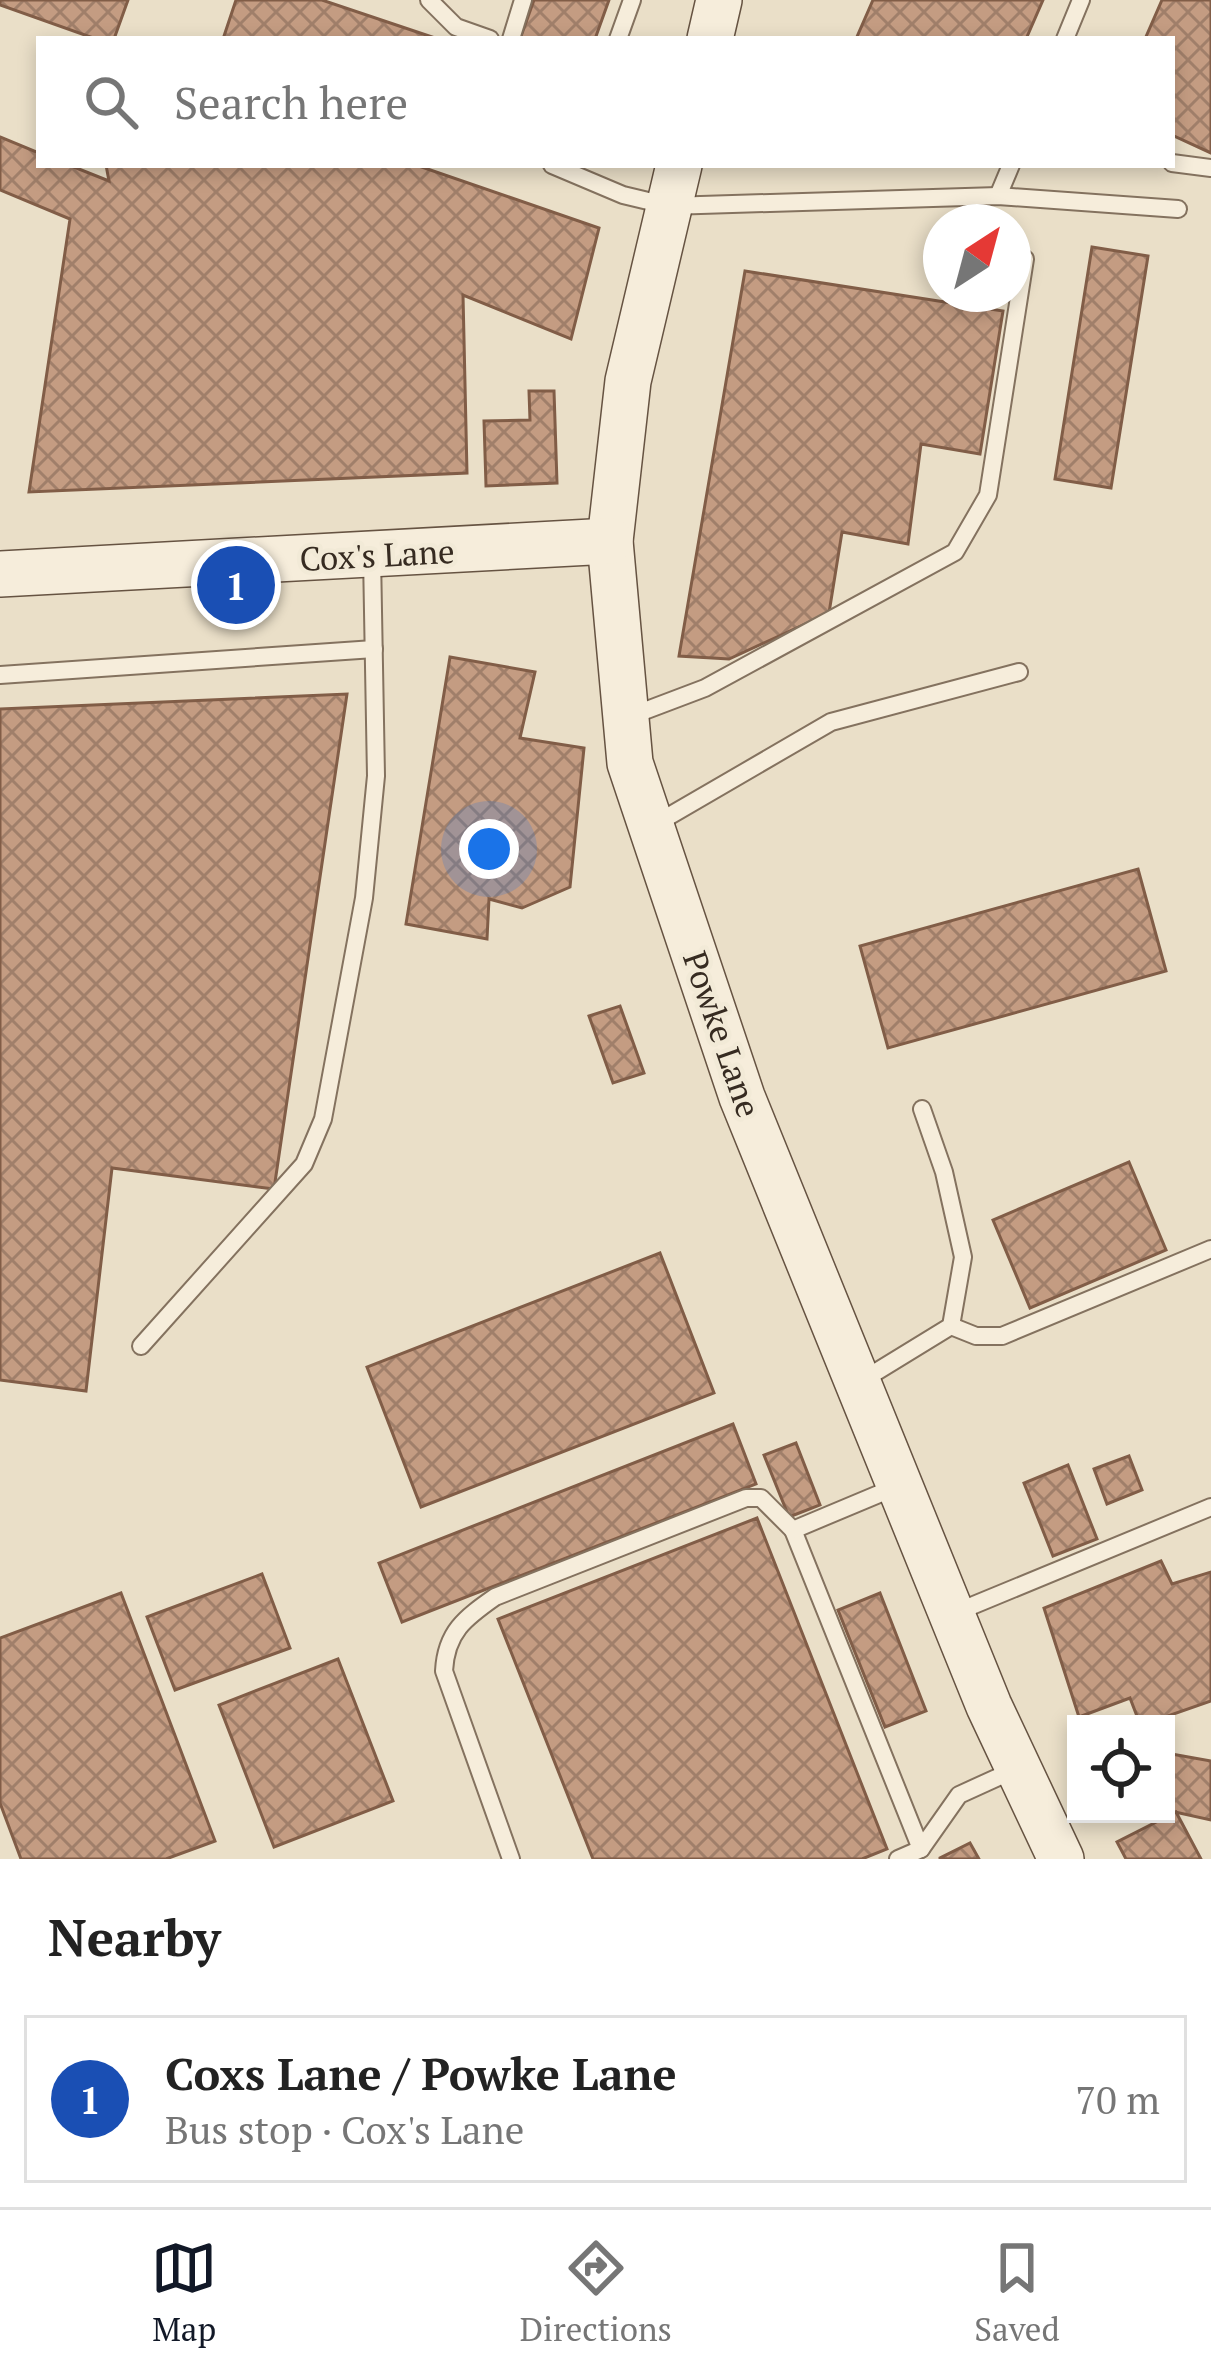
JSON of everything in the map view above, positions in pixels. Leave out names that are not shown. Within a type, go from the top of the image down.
[{"type":"street","points":[[711,36],[719,0]]},
{"type":"street","name":"Powke Lane","points":[[675,186],[628,381],[610,542],[630,763],[742,1097],[951,1614],[1016,1769],[1061,1859]]},
{"type":"street","name":"Cox's Lane","points":[[0,574],[610,542]]},
{"type":"lane","points":[[429,0],[456,28],[481,36]]},
{"type":"lane","points":[[512,36],[523,0]]},
{"type":"lane","points":[[619,36],[632,0]]},
{"type":"lane","points":[[1066,36],[1081,0]]},
{"type":"lane","points":[[1175,163],[1211,168]]},
{"type":"lane","points":[[559,168],[623,196],[675,186],[998,196],[1178,209]]},
{"type":"lane","points":[[998,196],[1010,168]]},
{"type":"lane","points":[[625,719],[705,688],[955,552],[988,495],[1017,312]]},
{"type":"lane","points":[[141,1346],[304,1164],[323,1119],[364,898],[376,776],[372,555]]},
{"type":"lane","points":[[0,675],[374,649]]},
{"type":"lane","points":[[651,826],[832,722],[1019,672]]},
{"type":"lane","points":[[857,1384],[950,1326],[963,1257],[922,1109]]},
{"type":"lane","points":[[950,1326],[976,1336],[1002,1336],[1211,1249]]},
{"type":"lane","points":[[793,1530],[899,1486]]},
{"type":"lane","points":[[511,1859],[444,1671],[445,1648],[459,1622],[495,1597],[746,1498],[761,1498],[793,1530],[921,1849]]},
{"type":"lane","points":[[951,1614],[1211,1508]]},
{"type":"lane","points":[[898,1859],[921,1849],[958,1795],[1016,1769]]},
{"type":"building","points":[[0,0],[128,0],[115,36],[88,36],[0,5]]},
{"type":"building","points":[[236,0],[322,0],[429,36],[224,36]]},
{"type":"building","points":[[534,0],[609,0],[596,36],[521,36]]},
{"type":"building","points":[[873,0],[1043,0],[1027,36],[857,36]]},
{"type":"building","points":[[1162,0],[1211,0],[1211,153],[1175,136],[1175,36],[1146,36]]},
{"type":"building","points":[[0,137],[36,152],[36,168],[76,168],[109,181],[107,168],[425,168],[599,228],[571,339],[463,295],[467,473],[29,492],[70,219],[0,190]]},
{"type":"building","points":[[1092,247],[1148,256],[1111,488],[1055,479]]},
{"type":"building","points":[[745,271],[923,299],[923,312],[1003,312],[980,454],[921,444],[908,544],[842,532],[829,613],[729,659],[679,656]]},
{"type":"building","points":[[529,391],[554,391],[557,483],[486,486],[484,421],[530,420]]},
{"type":"building","points":[[450,657],[535,672],[520,738],[584,748],[570,887],[522,908],[489,899],[487,939],[406,924]]},
{"type":"building","points":[[347,694],[274,1189],[112,1168],[86,1391],[0,1380],[0,709]]},
{"type":"building","points":[[1138,869],[1166,971],[888,1048],[860,946]]},
{"type":"building","points":[[620,1006],[644,1073],[613,1083],[589,1016]]},
{"type":"building","points":[[1129,1162],[1166,1250],[1030,1308],[993,1220]]},
{"type":"building","points":[[660,1253],[714,1393],[421,1507],[367,1367]]},
{"type":"building","points":[[733,1424],[756,1484],[402,1622],[379,1563]]},
{"type":"building","points":[[796,1443],[820,1505],[789,1517],[764,1455]]},
{"type":"building","points":[[1129,1456],[1142,1490],[1107,1504],[1094,1469]]},
{"type":"building","points":[[1068,1465],[1097,1539],[1053,1556],[1024,1483]]},
{"type":"building","points":[[757,1518],[887,1849],[862,1859],[593,1859],[498,1619]]},
{"type":"building","points":[[1161,1561],[1172,1584],[1211,1572],[1211,1701],[1171,1715],[1137,1715],[1130,1698],[1078,1715],[1044,1608]]},
{"type":"building","points":[[262,1574],[290,1648],[175,1690],[147,1617]]},
{"type":"building","points":[[121,1593],[215,1841],[166,1859],[21,1859],[0,1803],[0,1638]]},
{"type":"building","points":[[880,1593],[926,1711],[885,1727],[838,1610]]},
{"type":"building","points":[[338,1659],[393,1801],[274,1847],[219,1705]]},
{"type":"building","points":[[1175,1755],[1211,1761],[1211,1820],[1175,1812]]},
{"type":"building","points":[[1175,1813],[1201,1859],[1126,1859],[1117,1842],[1154,1823],[1175,1823]]},
{"type":"building","points":[[970,1843],[979,1859],[940,1859],[940,1858]]},
{"type":"place","name":"Coxs Lane / Powke Lane","points":[[236,585]]}]
